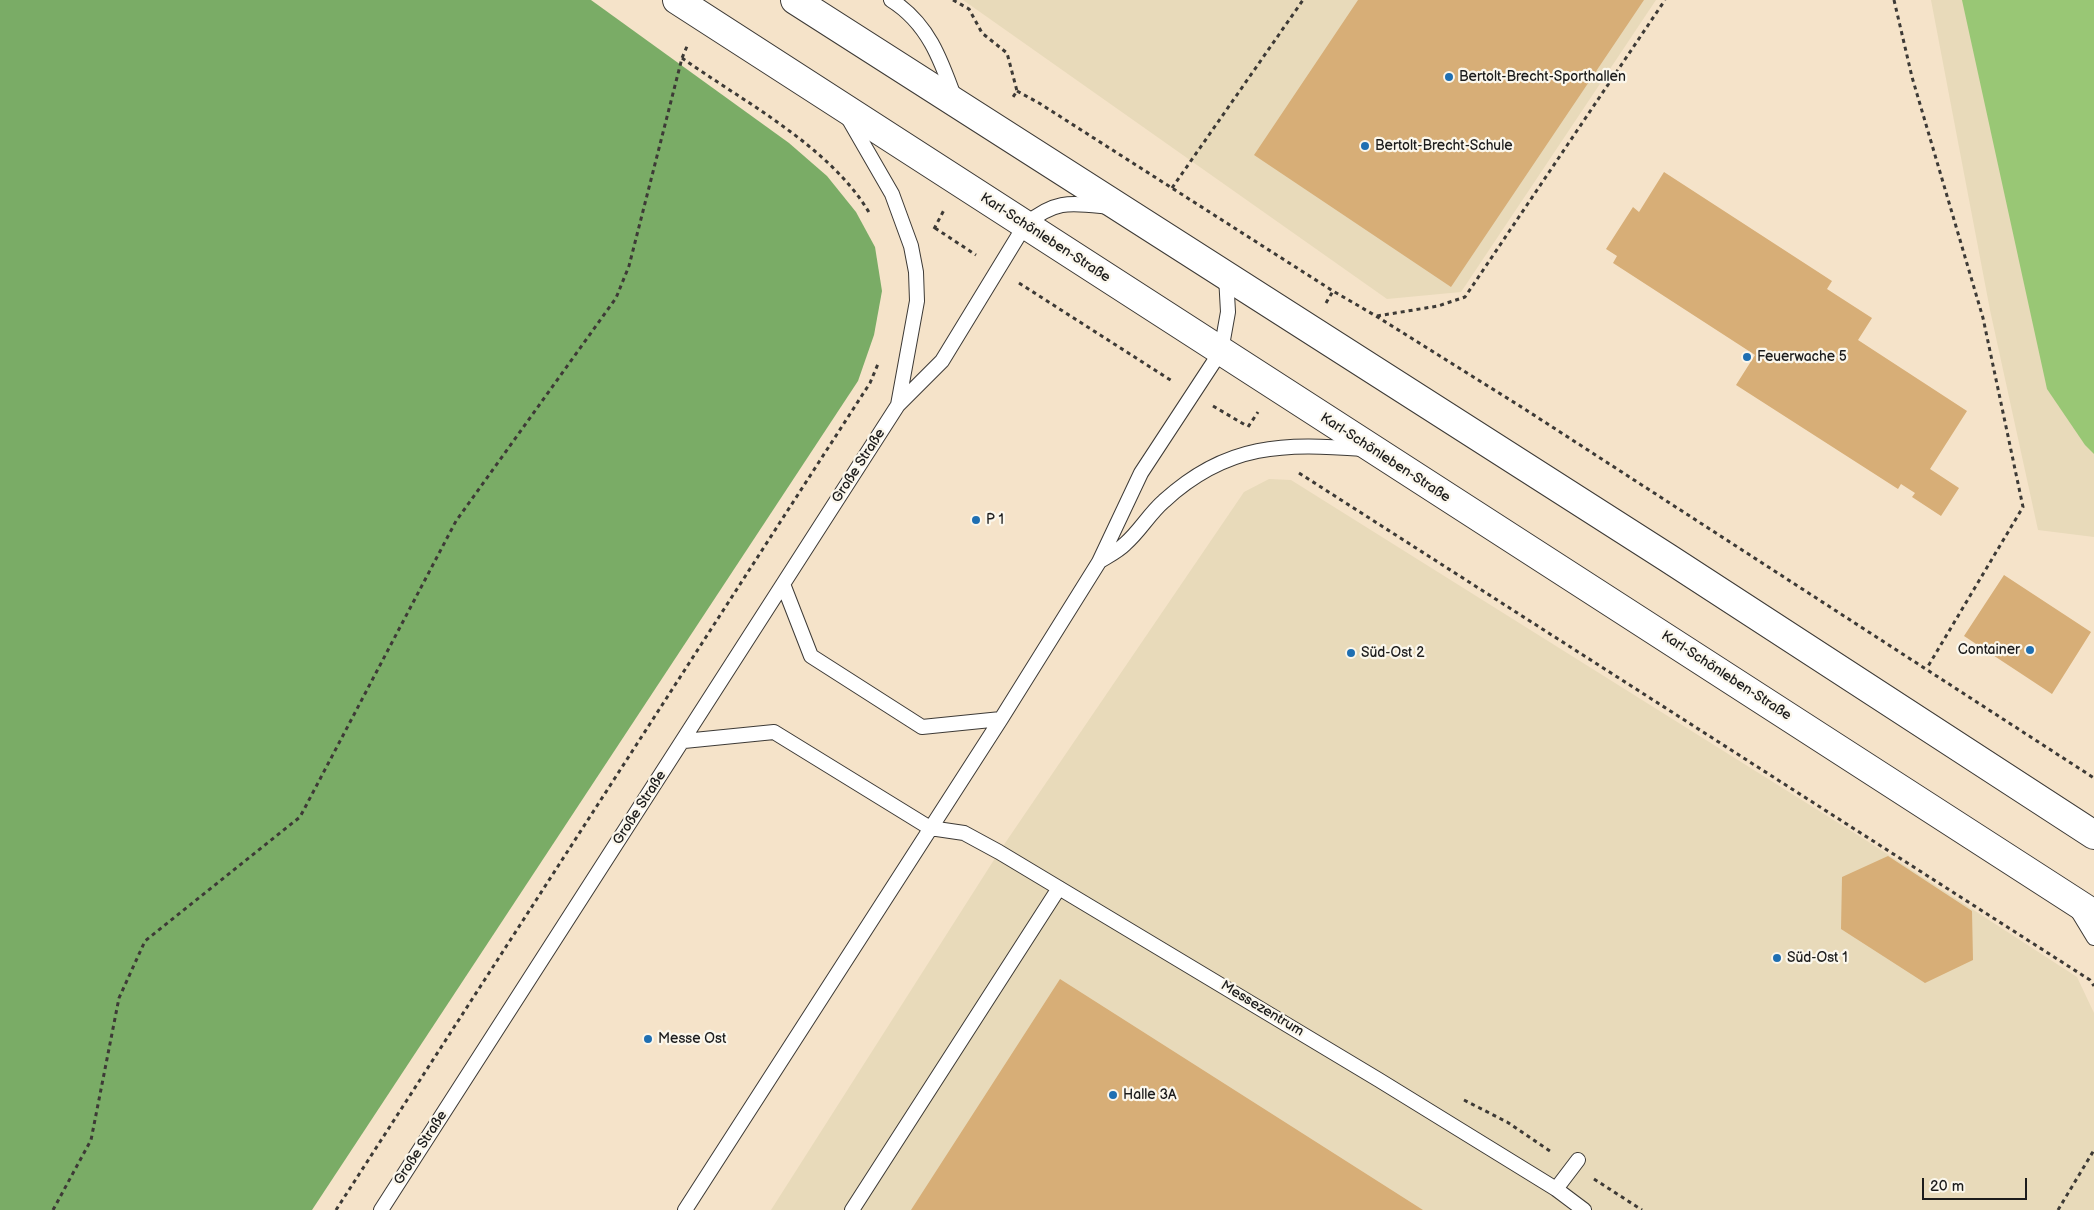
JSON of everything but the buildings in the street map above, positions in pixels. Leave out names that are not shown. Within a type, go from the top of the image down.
[{"type":"main road","name":"Karl-Schönleben-Straße","points":[[677,0],[2094,914]]},
{"type":"main road","points":[[795,0],[1668,558],[2094,835]]},
{"type":"lane","points":[[891,0],[919,22],[935,46],[957,104]]},
{"type":"lane","name":"Große Straße","points":[[841,107],[892,194],[911,246],[916,272],[917,301],[898,405]]},
{"type":"lane","name":"Große Straße","points":[[381,1210],[684,741],[898,405],[942,361],[1025,225],[1046,209],[1070,203],[1122,209]]},
{"type":"lane","points":[[685,1210],[1001,719],[1099,562],[1141,472],[1221,351],[1228,312],[1226,276]]},
{"type":"lane","points":[[1099,562],[1125,545],[1162,502],[1188,480],[1232,458],[1272,447],[1288,446],[1326,446],[1372,450]]},
{"type":"lane","points":[[783,584],[811,656],[922,727],[1001,719]]},
{"type":"lane","points":[[684,741],[774,732],[930,828]]},
{"type":"lane","name":"Messezentrum","points":[[930,828],[964,833],[1059,888],[1371,1075],[1556,1189],[1584,1210]]},
{"type":"lane","points":[[852,1210],[1059,888]]},
{"type":"lane","points":[[2071,898],[2094,938]]},
{"type":"lane","points":[[1556,1189],[1578,1160]]},
{"type":"path","points":[[954,0],[968,9],[982,32],[1007,53],[1016,91],[1039,103],[1333,291],[1523,408],[2094,778]]},
{"type":"path","points":[[1172,188],[1303,0]]},
{"type":"path","points":[[1376,316],[1438,306],[1465,297],[1666,0]]},
{"type":"path","points":[[1894,0],[1912,77],[1983,318],[2023,507],[1926,668]]},
{"type":"path","points":[[53,1210],[91,1140],[119,998],[145,941],[300,817],[456,520],[616,298],[629,266],[682,58],[701,16]]},
{"type":"path","points":[[682,58],[814,149],[848,183],[869,212],[873,221]]},
{"type":"path","points":[[935,228],[1193,394],[1248,426]]},
{"type":"path","points":[[336,1210],[870,383],[880,358]]},
{"type":"path","points":[[1291,474],[1299,473],[1308,478],[2090,980],[2094,986]]},
{"type":"path","points":[[2058,1210],[2094,1150]]},
{"type":"shaded area","name":"Bertolt-Brecht-Schule","points":[[963,0],[1656,0],[1461,292],[1387,299]]},
{"type":"shaded area","points":[[1931,0],[2094,0],[2094,537],[2038,530],[1990,310]]},
{"type":"shaded area","points":[[1269,479],[1291,480],[1864,839],[2077,977],[2094,1013],[2094,1210],[771,1210],[999,852],[1244,492]]},
{"type":"green space","points":[[0,0],[591,0],[789,143],[827,176],[856,212],[875,247],[882,291],[874,335],[858,381],[312,1210],[0,1210]]},
{"type":"green space","points":[[1962,0],[2094,0],[2094,454],[2085,445],[2047,389]]},
{"type":"place","name":"Bertolt-Brecht-Sporthallen","points":[[1449,77]]},
{"type":"place","name":"Bertolt-Brecht-Schule","points":[[1365,146]]},
{"type":"place","name":"Feuerwache 5","points":[[1747,357]]},
{"type":"place","name":"P 1","points":[[976,520]]},
{"type":"place","name":"Container","points":[[2030,650]]},
{"type":"place","name":"Süd-Ost 2","points":[[1351,653]]},
{"type":"place","name":"Süd-Ost 1","points":[[1777,958]]},
{"type":"place","name":"Messe Ost","points":[[648,1039]]},
{"type":"place","name":"Halle 3A","points":[[1113,1095]]}]
